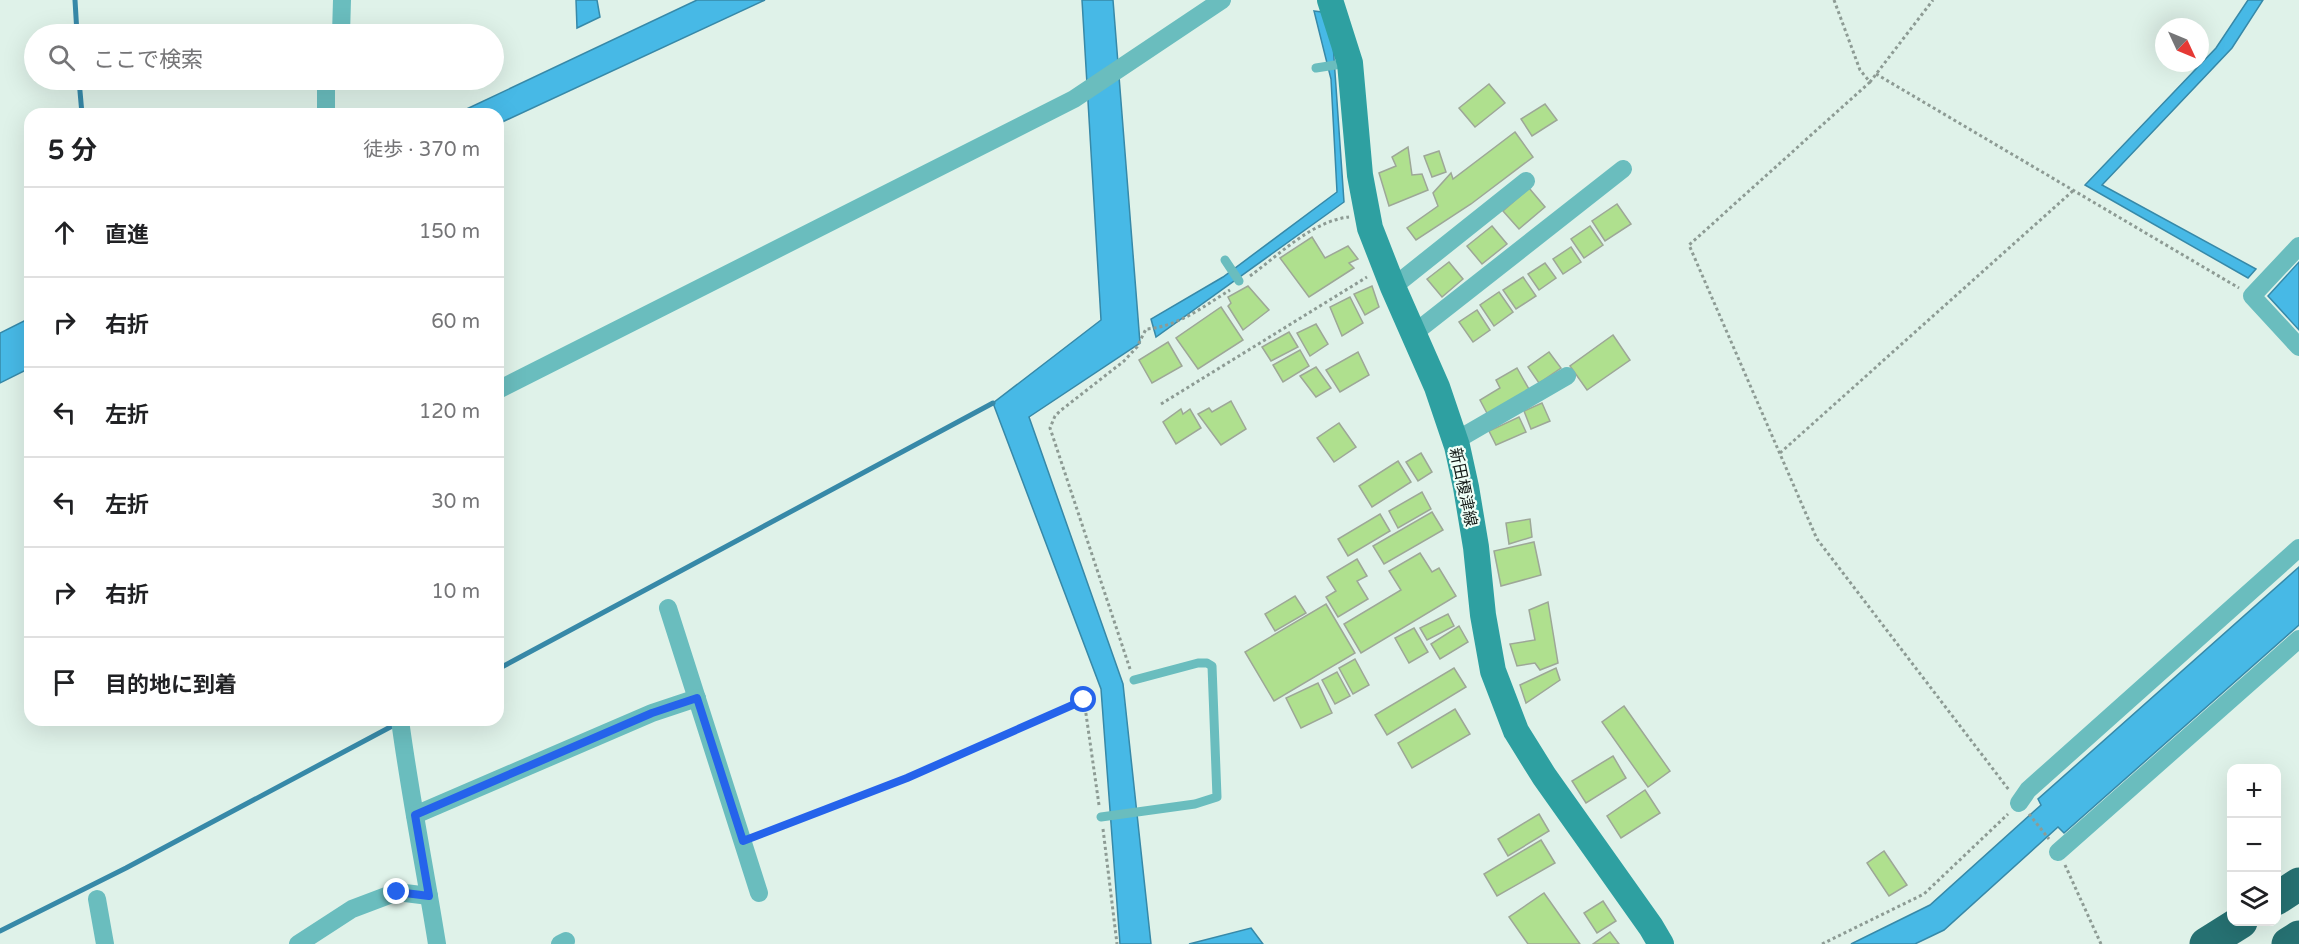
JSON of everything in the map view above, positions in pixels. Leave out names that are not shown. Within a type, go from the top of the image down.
[{"type":"highway","points":[[2281,896],[2299,884]]},
{"type":"highway","points":[[2206,944],[2233,926]]},
{"type":"main road","name":"新田榎津線","points":[[1330,0],[1350,63],[1360,175],[1370,228],[1388,277],[1437,387],[1455,441],[1468,497],[1483,615],[1493,671],[1516,731],[1544,776],[1651,927],[1660,944]]},
{"type":"street","points":[[341,24],[342,0]]},
{"type":"street","points":[[504,387],[1084,92],[1222,0]]},
{"type":"street","points":[[326,90],[326,108]]},
{"type":"street","points":[[1413,334],[1623,169]]},
{"type":"street","points":[[1388,277],[1526,181]]},
{"type":"street","points":[[2299,246],[2252,296],[2299,347]]},
{"type":"street","points":[[1455,441],[1567,376]]},
{"type":"street","points":[[2023,807],[2028,790],[2299,548]]},
{"type":"street","points":[[668,608],[759,893]]},
{"type":"street","points":[[2055,846],[2299,639]]},
{"type":"street","points":[[415,815],[652,713],[697,698]]},
{"type":"street","points":[[400,726],[437,944]]},
{"type":"street","points":[[298,944],[351,909],[397,892],[429,896]]},
{"type":"street","points":[[97,899],[105,944]]},
{"type":"lane","points":[[1316,68],[1350,63]]},
{"type":"lane","points":[[1225,260],[1239,281]]},
{"type":"lane","points":[[1106,816],[1195,804],[1217,797],[1212,666],[1207,663],[1198,663],[1134,680]]},
{"type":"path","points":[[1834,0],[1860,70],[1870,82]]},
{"type":"path","points":[[1933,0],[1870,82],[1689,245],[1817,539],[2055,846],[2101,944]]},
{"type":"path","points":[[1876,74],[2252,296]]},
{"type":"path","points":[[1780,453],[2074,190]]},
{"type":"path","points":[[1249,277],[1302,237],[1335,218],[1354,216]]},
{"type":"path","points":[[1161,404],[1260,342],[1388,277]]},
{"type":"path","points":[[1134,680],[1050,428],[1060,411],[1125,361],[1137,347],[1146,329],[1166,327],[1182,320],[1230,290]]},
{"type":"path","points":[[743,841],[907,778],[1084,700],[1106,816],[1117,944]]},
{"type":"path","points":[[1822,944],[1923,894],[2023,807]]},
{"type":"water","points":[[576,0],[597,0],[600,17],[577,28]]},
{"type":"water","points":[[697,0],[765,0],[504,121],[504,108],[469,108]]},
{"type":"water","points":[[1082,0],[1113,0],[1140,343],[1029,417],[1123,684],[1151,944],[1120,944],[1101,689],[993,403],[1101,320]]},
{"type":"water","points":[[2248,0],[2263,0],[2232,48],[2102,185],[2256,269],[2248,278],[2085,185],[2193,72],[2209,72],[2209,55]]},
{"type":"water","points":[[1314,11],[1322,12],[1333,44],[1344,202],[1156,337],[1151,319],[1223,277],[1337,192],[1331,79]]},
{"type":"water","points":[[2299,262],[2299,330],[2268,296]]},
{"type":"water","points":[[24,321],[24,371],[0,383],[0,333]]},
{"type":"water","points":[[2299,567],[2299,625],[2064,833],[2058,827],[1944,930],[1915,944],[1851,944],[1930,905],[2041,805],[2038,799]]},
{"type":"water","points":[[1251,928],[1263,944],[1189,944]]},
{"type":"building","points":[[1489,84],[1505,103],[1475,127],[1459,108]]},
{"type":"building","points":[[1545,104],[1557,120],[1532,136],[1521,119]]},
{"type":"building","points":[[1515,132],[1533,157],[1471,204],[1416,240],[1407,228],[1438,206],[1433,193],[1451,173],[1453,179]]},
{"type":"building","points":[[1408,147],[1412,175],[1422,174],[1428,190],[1389,206],[1379,173],[1396,166],[1392,157]]},
{"type":"building","points":[[1439,151],[1446,172],[1432,177],[1424,156]]},
{"type":"building","points":[[1529,188],[1545,207],[1519,229],[1503,211]]},
{"type":"building","points":[[1617,204],[1631,224],[1605,241],[1592,221]]},
{"type":"building","points":[[1492,226],[1507,244],[1482,264],[1467,246]]},
{"type":"building","points":[[1590,226],[1603,245],[1584,258],[1571,239]]},
{"type":"building","points":[[1312,237],[1325,258],[1348,246],[1358,259],[1349,263],[1354,268],[1309,297],[1280,258]]},
{"type":"building","points":[[1571,247],[1581,262],[1563,274],[1553,259]]},
{"type":"building","points":[[1449,262],[1463,279],[1442,297],[1427,279]]},
{"type":"building","points":[[1545,263],[1556,278],[1539,290],[1528,274]]},
{"type":"building","points":[[1523,277],[1536,296],[1516,309],[1503,290]]},
{"type":"building","points":[[1248,286],[1269,310],[1243,330],[1228,306],[1231,303],[1228,297]]},
{"type":"building","points":[[1372,286],[1379,307],[1365,315],[1354,294]]},
{"type":"building","points":[[1499,292],[1513,312],[1494,326],[1480,305]]},
{"type":"building","points":[[1350,297],[1363,323],[1342,336],[1330,307]]},
{"type":"building","points":[[1221,307],[1243,340],[1198,369],[1176,338]]},
{"type":"building","points":[[1477,310],[1490,330],[1473,342],[1459,322]]},
{"type":"building","points":[[1316,324],[1328,344],[1310,356],[1297,333]]},
{"type":"building","points":[[1289,332],[1298,347],[1271,361],[1262,347]]},
{"type":"building","points":[[1613,335],[1630,360],[1587,390],[1570,366]]},
{"type":"building","points":[[1168,342],[1182,366],[1152,383],[1139,360]]},
{"type":"building","points":[[1300,350],[1309,366],[1283,382],[1273,365]]},
{"type":"building","points":[[1358,352],[1369,375],[1340,392],[1326,370]]},
{"type":"building","points":[[1549,352],[1561,368],[1539,383],[1528,367]]},
{"type":"building","points":[[1316,367],[1331,388],[1316,397],[1300,376]]},
{"type":"building","points":[[1517,368],[1530,391],[1488,415],[1480,400],[1500,388],[1496,380]]},
{"type":"building","points":[[1231,401],[1246,429],[1221,445],[1198,414],[1209,408],[1212,412]]},
{"type":"building","points":[[1542,403],[1550,421],[1531,429],[1524,411]]},
{"type":"building","points":[[1181,409],[1183,414],[1190,409],[1201,428],[1176,444],[1163,422]]},
{"type":"building","points":[[1519,417],[1526,432],[1496,445],[1489,431]]},
{"type":"building","points":[[1339,423],[1356,447],[1334,462],[1317,438]]},
{"type":"building","points":[[1421,453],[1432,472],[1418,481],[1406,462]]},
{"type":"building","points":[[1398,461],[1411,482],[1372,507],[1359,486]]},
{"type":"building","points":[[1422,492],[1431,509],[1398,528],[1389,511]]},
{"type":"building","points":[[1432,512],[1443,530],[1384,564],[1373,546]]},
{"type":"building","points":[[1380,514],[1390,531],[1348,556],[1338,539]]},
{"type":"building","points":[[1530,519],[1532,537],[1509,544],[1506,523]]},
{"type":"building","points":[[1534,542],[1541,575],[1501,586],[1494,551]]},
{"type":"building","points":[[1420,553],[1432,572],[1439,568],[1456,596],[1361,653],[1344,624],[1401,590],[1389,571]]},
{"type":"building","points":[[1357,559],[1367,576],[1357,581],[1368,599],[1338,617],[1326,597],[1336,591],[1327,577]]},
{"type":"building","points":[[1295,596],[1306,613],[1275,631],[1265,614]]},
{"type":"building","points":[[1548,602],[1558,663],[1540,670],[1535,663],[1517,666],[1510,644],[1535,640],[1529,610]]},
{"type":"building","points":[[1326,604],[1355,653],[1274,701],[1245,652]]},
{"type":"building","points":[[1448,614],[1454,626],[1427,640],[1420,628]]},
{"type":"building","points":[[1459,626],[1468,642],[1440,659],[1431,644]]},
{"type":"building","points":[[1414,628],[1428,652],[1409,663],[1395,638]]},
{"type":"building","points":[[1355,659],[1369,685],[1353,694],[1339,668]]},
{"type":"building","points":[[1454,668],[1466,687],[1387,735],[1375,715]]},
{"type":"building","points":[[1556,668],[1560,680],[1526,703],[1520,685]]},
{"type":"building","points":[[1337,672],[1350,696],[1335,704],[1322,680]]},
{"type":"building","points":[[1318,683],[1332,713],[1301,728],[1286,698]]},
{"type":"building","points":[[1624,706],[1670,771],[1648,787],[1602,722]]},
{"type":"building","points":[[1455,709],[1470,734],[1412,768],[1398,743]]},
{"type":"building","points":[[1613,756],[1626,778],[1586,803],[1572,781]]},
{"type":"building","points":[[1645,790],[1660,813],[1621,838],[1607,816]]},
{"type":"building","points":[[1539,814],[1549,831],[1508,856],[1498,839]]},
{"type":"building","points":[[1541,840],[1555,863],[1497,896],[1484,874]]},
{"type":"building","points":[[1884,851],[1907,885],[1889,896],[1867,863]]},
{"type":"building","points":[[1544,893],[1580,944],[1528,944],[1509,917]]},
{"type":"building","points":[[1603,901],[1616,921],[1597,933],[1584,913]]},
{"type":"building","points":[[1610,932],[1619,944],[1593,944]]},
{"type":"waterway","points":[[75,0],[76,24]]},
{"type":"waterway","points":[[80,90],[81,108]]},
{"type":"waterway","points":[[504,666],[993,403]]},
{"type":"waterway","points":[[0,931],[126,868],[392,726]]},
{"type":"route","points":[[397,892],[429,896],[415,815],[652,713],[697,698],[743,841],[907,778],[1084,700]]}]
